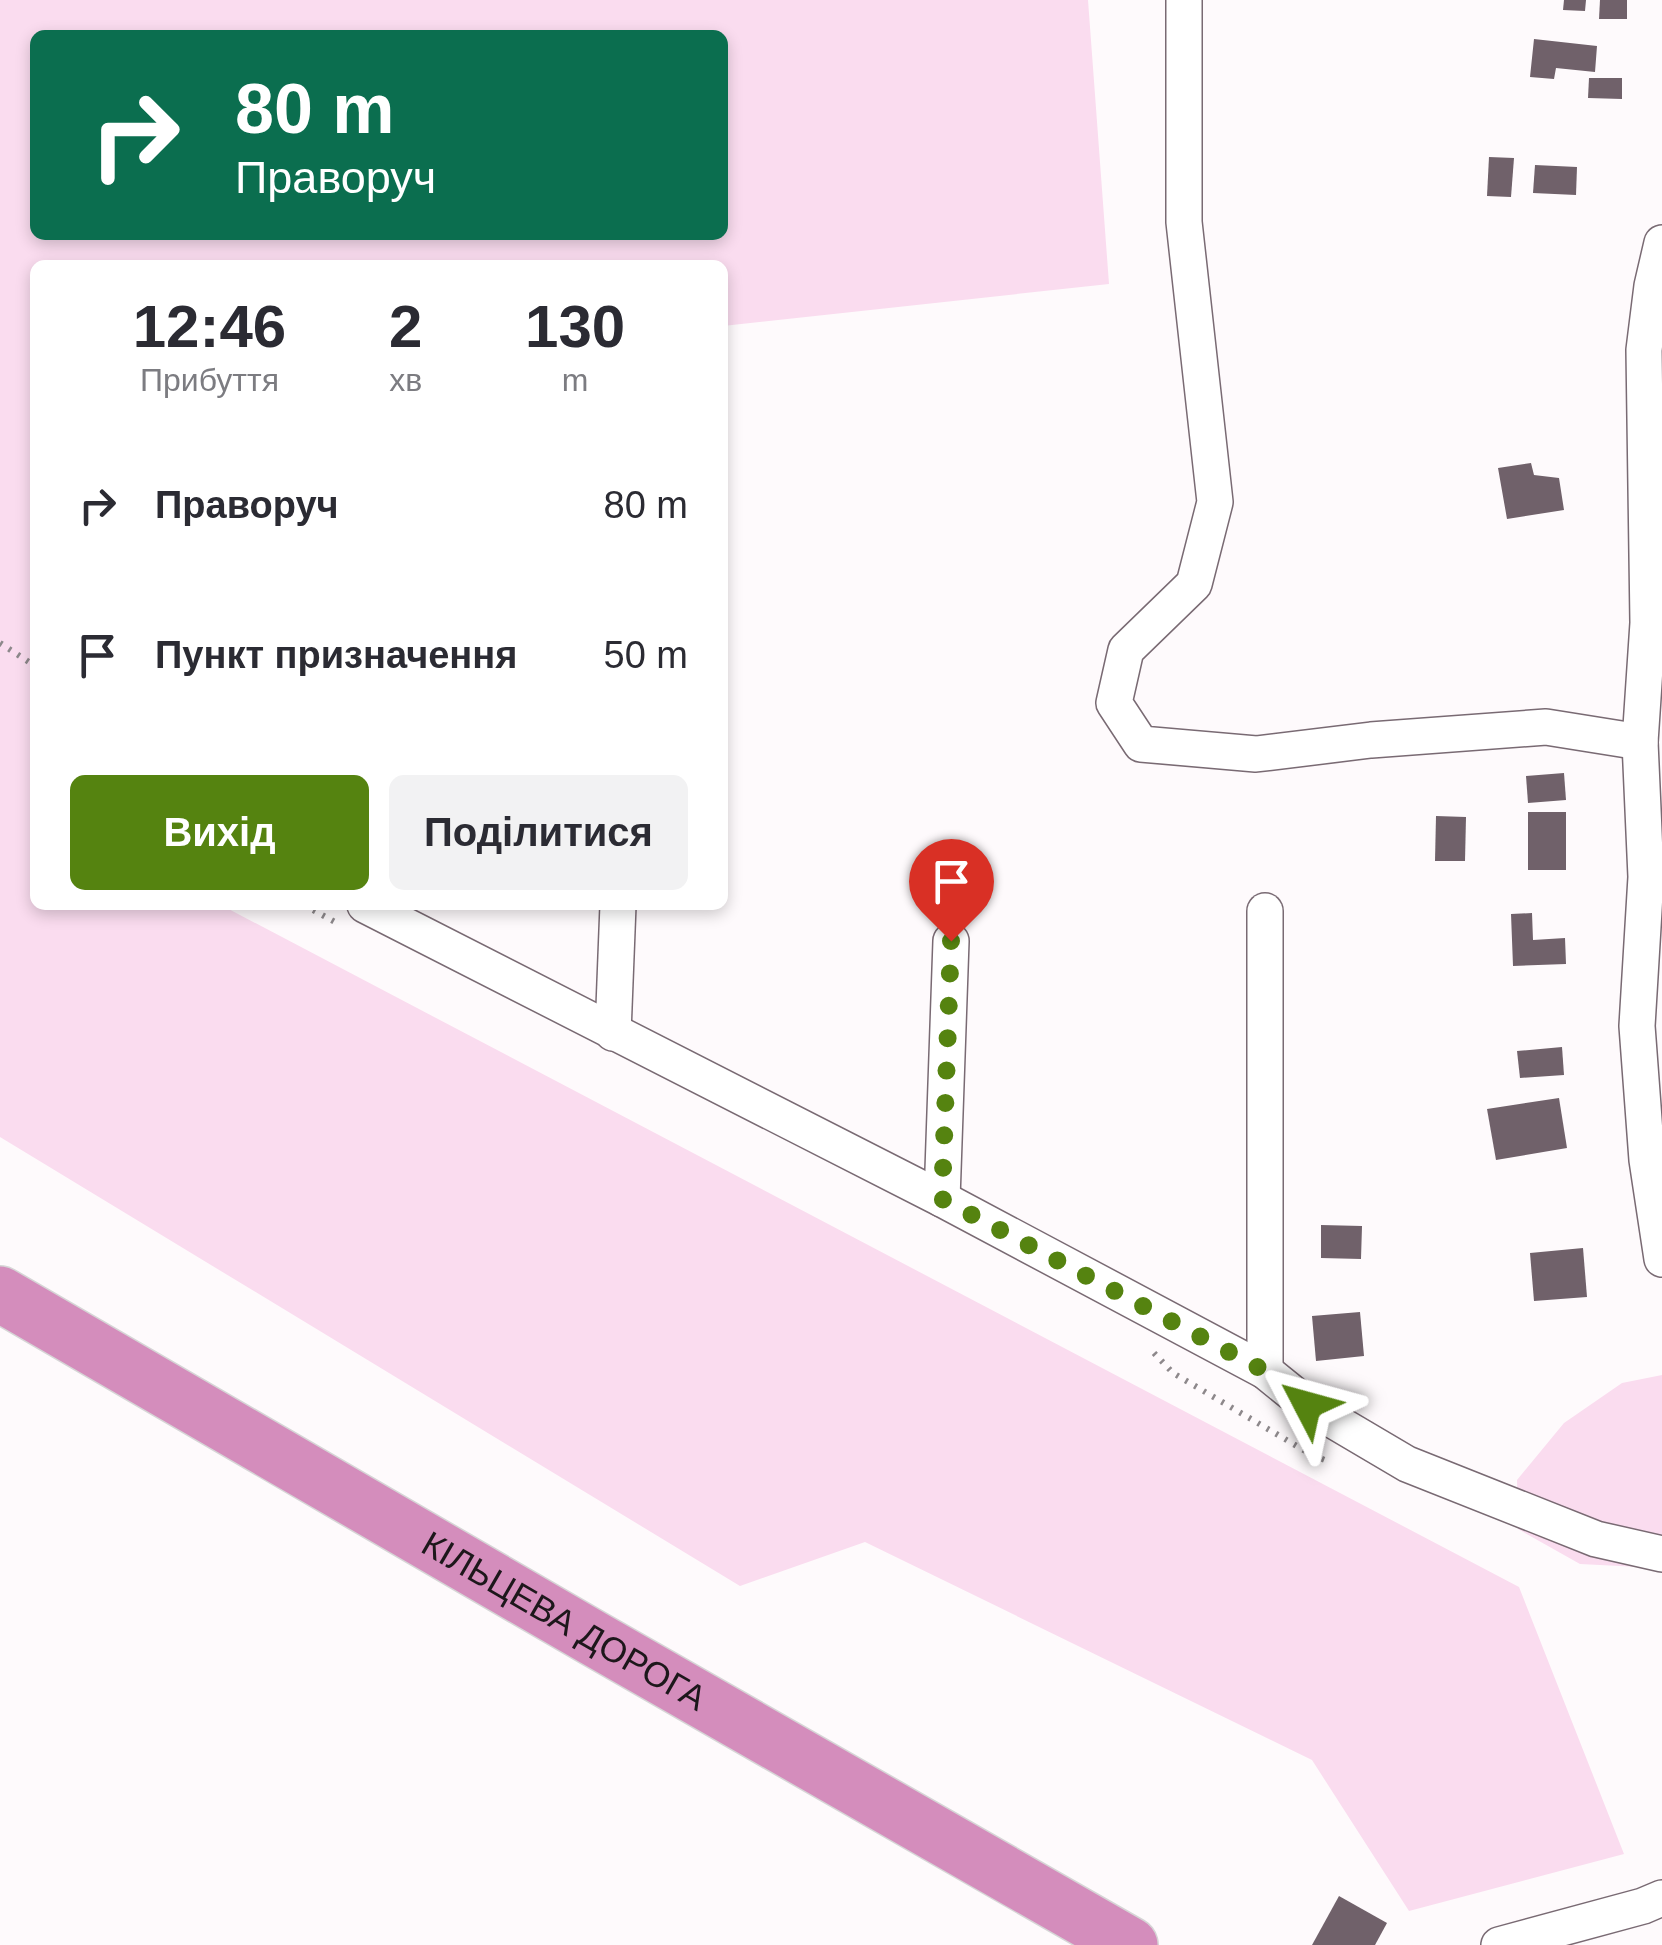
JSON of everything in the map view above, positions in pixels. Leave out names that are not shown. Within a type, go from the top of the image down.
[{"type":"highway","name":"КІЛЬЦЕВА ДОРОГА","points":[[0,1294],[1130,1945]]},
{"type":"street","points":[[1184,0],[1184,222],[1215,502],[1194,584],[1126,650],[1114,703],[1140,744],[1256,754],[1371,740],[1546,727],[1640,742]]},
{"type":"street","points":[[1662,242],[1644,350],[1648,623],[1640,742],[1646,876],[1637,1026],[1647,1160],[1662,1259]]},
{"type":"street","points":[[376,910],[942,1199],[1265,1371],[1307,1405],[1407,1464],[1596,1538],[1662,1554]]},
{"type":"street","points":[[613,1033],[618,910]]},
{"type":"street","points":[[1265,911],[1265,1371]]},
{"type":"street","points":[[942,1199],[951,941]]},
{"type":"street","points":[[1499,1945],[1662,1898]]},
{"type":"path","points":[[0,643],[30,663]]},
{"type":"shaded area","points":[[0,0],[1088,0],[1109,284],[728,325],[728,260],[30,260],[30,910],[231,910],[1519,1587],[1624,1854],[1409,1911],[1312,1760],[865,1542],[740,1586],[0,1137]]},
{"type":"shaded area","points":[[1662,1375],[1662,1571],[1580,1564],[1518,1529],[1517,1480],[1564,1423],[1622,1383]]},
{"type":"building","points":[[1564,0],[1586,0],[1585,11],[1563,10]]},
{"type":"building","points":[[1600,0],[1627,0],[1627,19],[1599,19]]},
{"type":"building","points":[[1534,39],[1597,46],[1595,72],[1556,68],[1554,79],[1530,77]]},
{"type":"building","points":[[1589,78],[1622,78],[1622,99],[1588,98]]},
{"type":"building","points":[[1489,157],[1514,158],[1511,197],[1487,196]]},
{"type":"building","points":[[1535,165],[1577,167],[1576,195],[1533,193]]},
{"type":"building","points":[[1531,463],[1534,475],[1559,478],[1564,510],[1507,519],[1498,468]]},
{"type":"building","points":[[1564,773],[1566,800],[1528,803],[1526,776]]},
{"type":"building","points":[[1528,812],[1566,812],[1566,870],[1528,870]]},
{"type":"building","points":[[1436,816],[1466,817],[1465,861],[1435,861]]},
{"type":"building","points":[[1532,913],[1533,940],[1565,938],[1566,964],[1513,966],[1511,914]]},
{"type":"building","points":[[1562,1047],[1564,1075],[1520,1078],[1517,1051]]},
{"type":"building","points":[[1559,1098],[1567,1148],[1496,1160],[1487,1109]]},
{"type":"building","points":[[1321,1225],[1362,1226],[1361,1259],[1321,1258]]},
{"type":"building","points":[[1583,1248],[1587,1297],[1534,1301],[1530,1253]]},
{"type":"building","points":[[1360,1312],[1364,1356],[1316,1361],[1312,1316]]},
{"type":"building","points":[[1339,1896],[1387,1923],[1375,1945],[1312,1945]]},
{"type":"route","points":[[951,941],[942,1199],[1265,1371],[1307,1405]]}]
